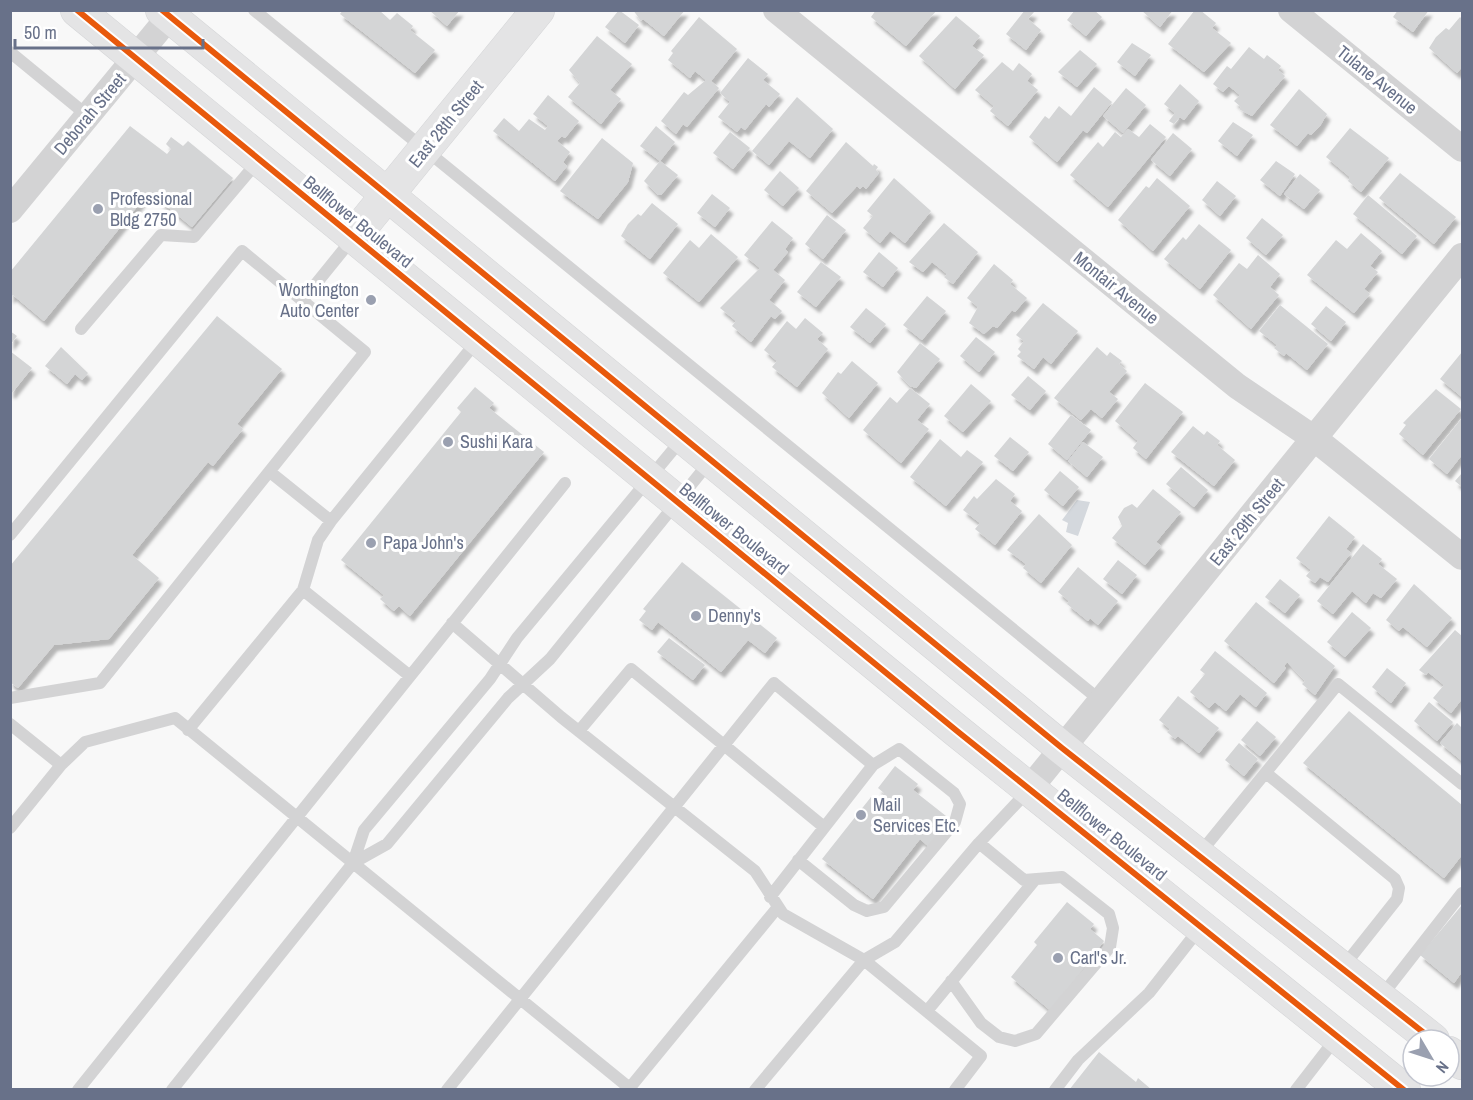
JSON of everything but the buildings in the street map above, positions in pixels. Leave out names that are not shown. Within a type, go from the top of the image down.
[{"type":"main road","name":"Bellflower Boulevard","points":[[76,10],[677,502],[1404,1089]]},
{"type":"main road","name":"East 28th Street","points":[[353,237],[538,10]]},
{"type":"main road","name":"Bellflower Boulevard","points":[[166,14],[1062,748],[1418,1028]]},
{"type":"street","name":"Montair Avenue","points":[[776,10],[1237,386],[1315,439],[1462,557]]},
{"type":"street","name":"Tulane Avenue","points":[[1291,10],[1462,149]]},
{"type":"street","name":"Deborah Street","points":[[10,210],[135,60],[166,14]]},
{"type":"street","name":"East 29th Street","points":[[1030,788],[1462,256]]},
{"type":"lane","points":[[254,10],[1101,701]]},
{"type":"lane","points":[[10,52],[88,116]]},
{"type":"lane","points":[[81,329],[161,234],[194,237],[258,161]]},
{"type":"lane","points":[[302,302],[353,237]]},
{"type":"lane","points":[[10,535],[242,251],[365,352],[100,683],[10,698]]},
{"type":"lane","points":[[188,730],[303,590],[318,540],[332,521],[478,340]]},
{"type":"lane","points":[[172,1089],[353,863],[364,830],[501,664],[516,638],[684,437]]},
{"type":"lane","points":[[353,863],[387,844],[522,683],[550,659],[712,460]]},
{"type":"lane","points":[[270,471],[332,521]]},
{"type":"lane","points":[[78,1089],[565,483]]},
{"type":"lane","points":[[303,590],[410,676]]},
{"type":"lane","points":[[452,623],[579,730],[755,871],[783,914],[864,960],[981,1056],[955,1089]]},
{"type":"lane","points":[[579,730],[631,669],[824,827]]},
{"type":"lane","points":[[447,1089],[774,683],[873,765]]},
{"type":"lane","points":[[1199,854],[1338,684],[1462,784]]},
{"type":"lane","points":[[10,828],[61,765],[86,742],[175,718],[630,1089],[774,902],[798,860],[873,765],[899,749],[954,793],[960,804],[955,822],[884,906],[867,911],[854,905],[798,860]]},
{"type":"lane","points":[[10,724],[61,765]]},
{"type":"lane","points":[[1266,773],[1395,879],[1399,888],[1397,899],[1343,968]]},
{"type":"lane","points":[[755,1089],[864,960],[895,942],[979,843],[1030,788]]},
{"type":"lane","points":[[951,981],[981,1023],[999,1037],[1015,1041],[1036,1034],[1110,947],[1113,928],[1108,914],[1062,878],[1024,880],[979,843]]},
{"type":"lane","points":[[927,1011],[1034,880]]},
{"type":"lane","points":[[1380,998],[1462,893]]},
{"type":"lane","points":[[1055,1089],[1078,1060],[1149,993],[1201,927]]},
{"type":"lane","points":[[1296,1089],[1338,1036]]},
{"type":"shaded area","points":[[1077,500],[1090,502],[1078,536],[1066,532],[1068,523],[1062,520]]},
{"type":"cycle path","points":[[77,10],[957,731],[1404,1090]]},
{"type":"cycle path","points":[[162,10],[1062,748],[1418,1028]]},
{"type":"place","name":"Professional Bldg 2750","points":[[98,209]]},
{"type":"place","name":"Worthington Auto Center","points":[[371,300]]},
{"type":"place","name":"Sushi Kara","points":[[448,442]]},
{"type":"place","name":"Papa John's","points":[[371,543]]},
{"type":"place","name":"Denny's","points":[[696,616]]},
{"type":"place","name":"Mail Services Etc.","points":[[861,815]]},
{"type":"place","name":"Carl's Jr.","points":[[1058,958]]}]
